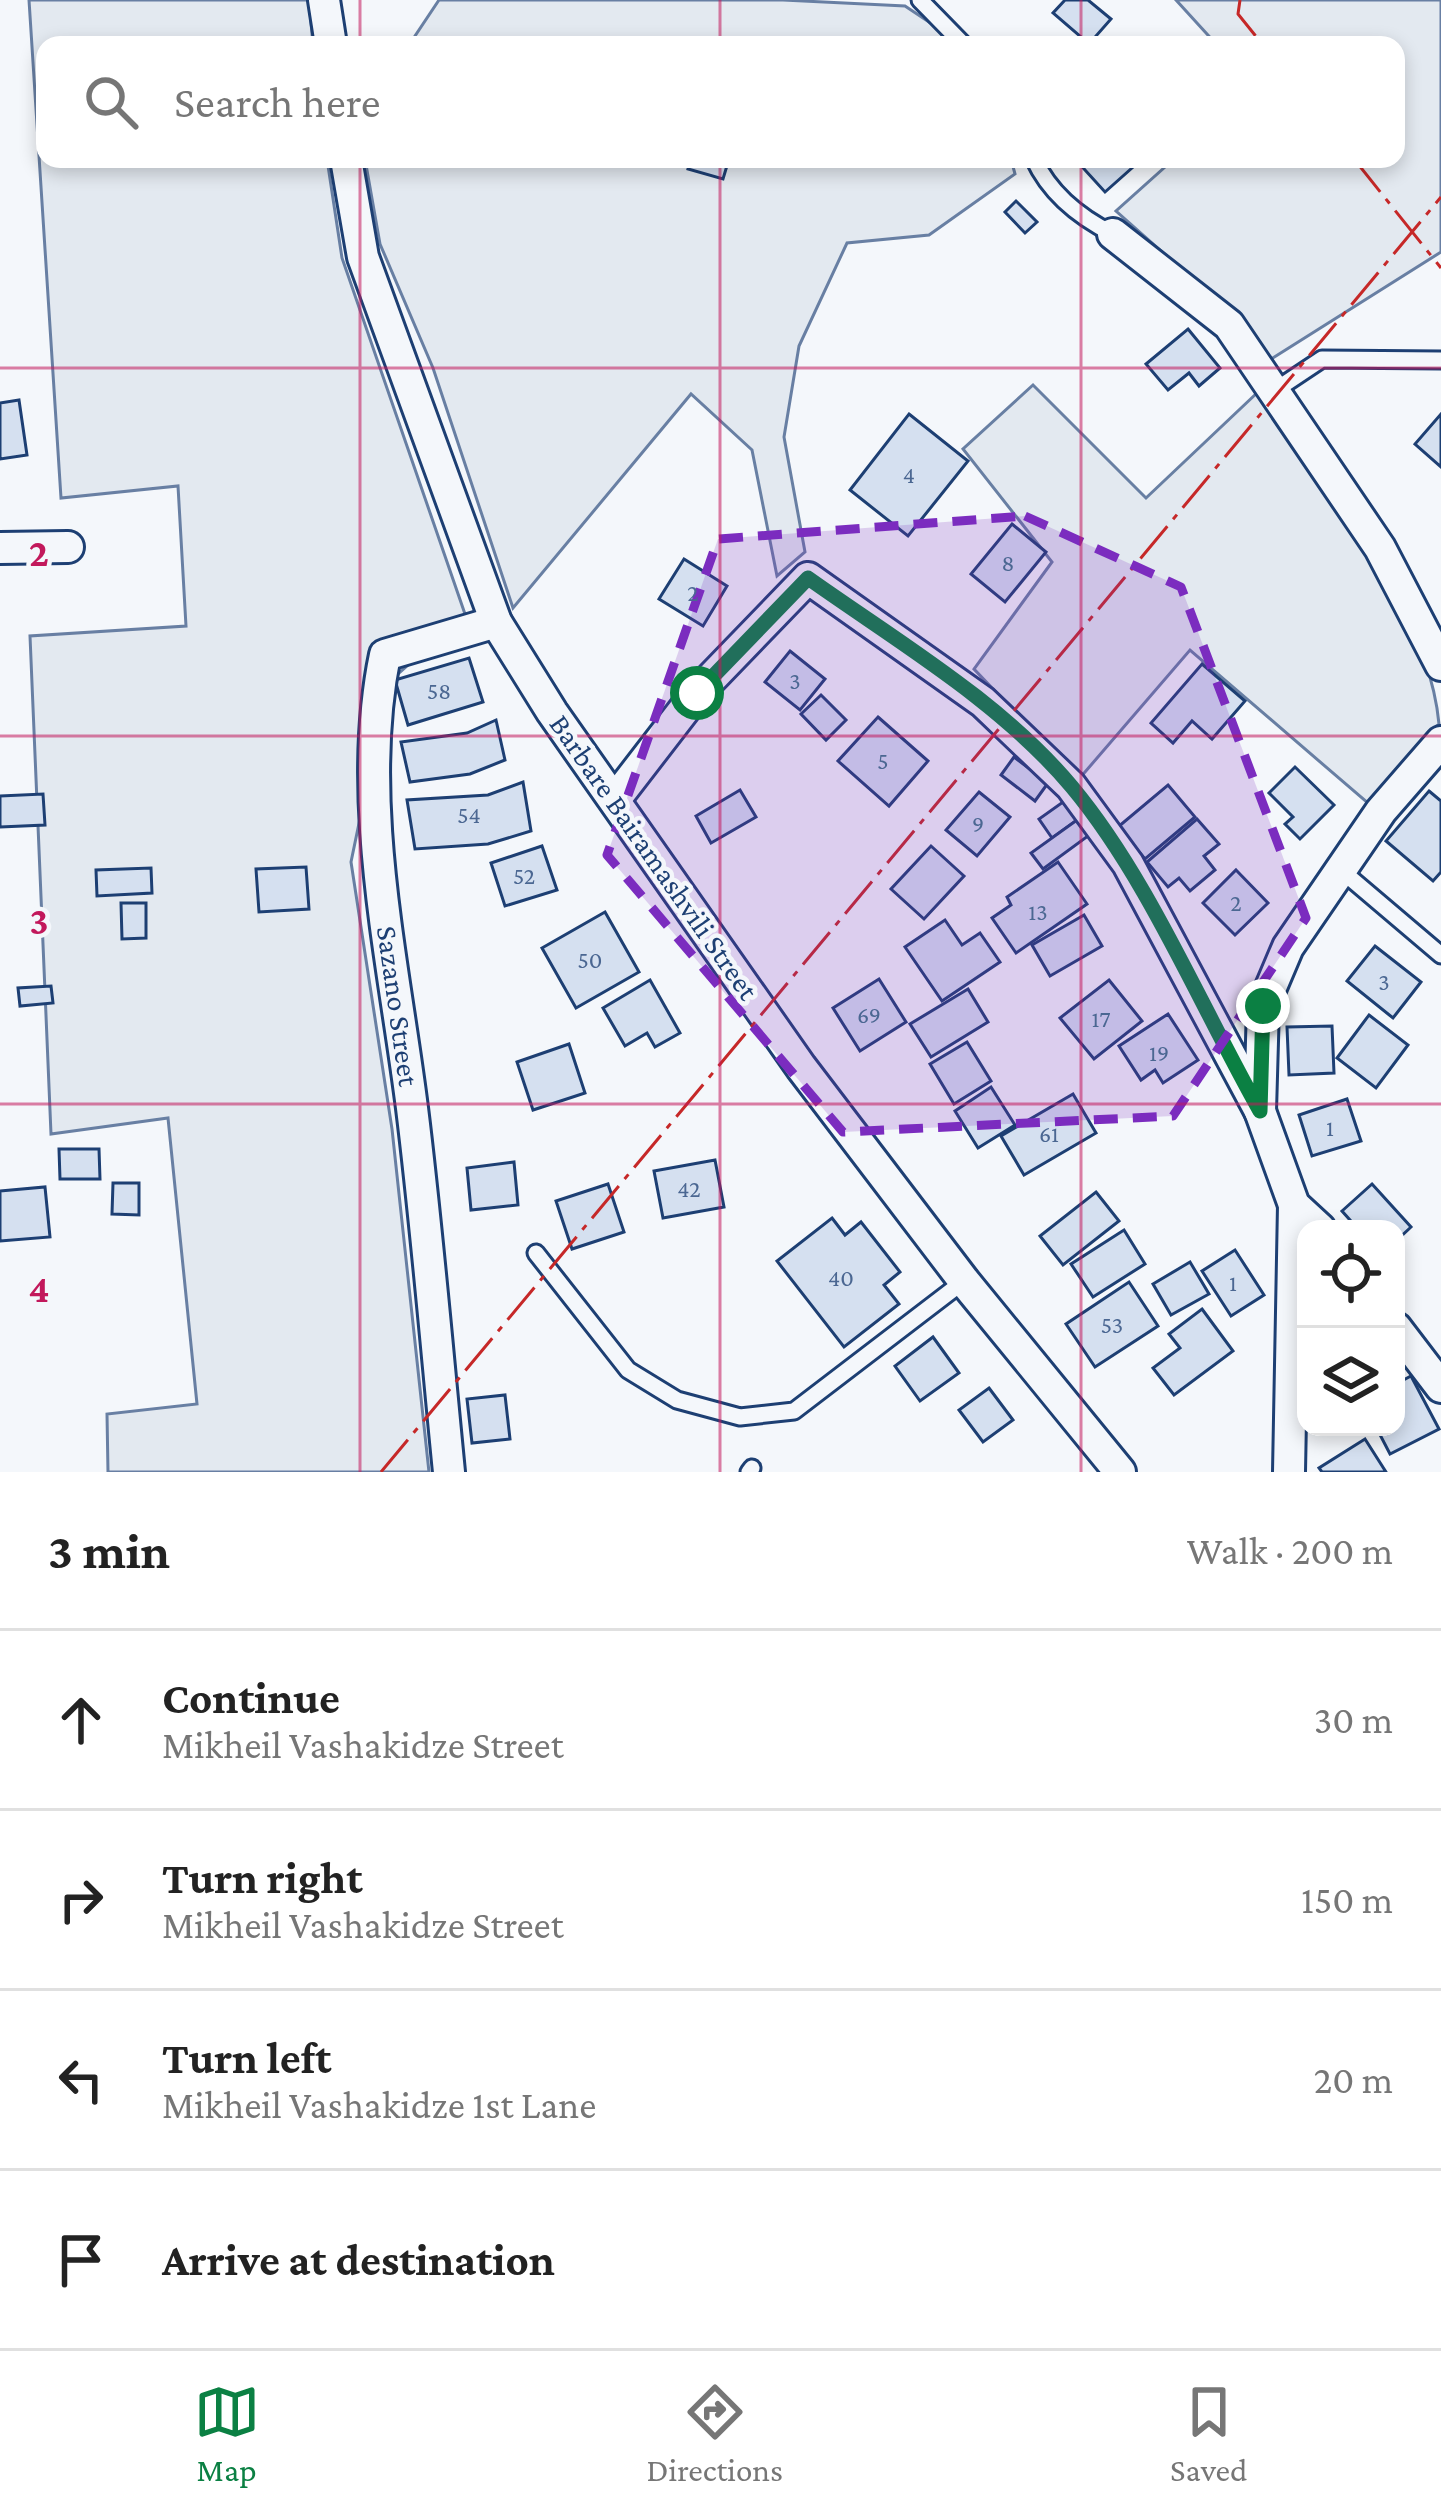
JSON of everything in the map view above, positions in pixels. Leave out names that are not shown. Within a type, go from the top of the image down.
[{"type":"street","points":[[324,0],[330,36]]},
{"type":"street","name":"Barbare Bairamashvili Street","points":[[348,168],[363,257],[496,622],[562,726],[801,1067],[964,1281],[1120,1472]]},
{"type":"street","points":[[1113,234],[1229,325],[1433,628],[1441,665]]},
{"type":"street","points":[[0,548],[68,547]]},
{"type":"street","points":[[616,798],[697,693],[808,578],[983,702],[1071,785],[1128,864],[1260,1111],[1294,1205],[1289,1472]]},
{"type":"street","name":"Sazano Street","points":[[449,1472],[412,1112],[378,862],[377,691],[385,655],[496,622]]},
{"type":"street","points":[[1260,1111],[1263,1006],[1288,946],[1407,775],[1441,742]]},
{"type":"street","points":[[1294,1205],[1310,1220]]},
{"type":"street","points":[[1405,1340],[1441,1387]]},
{"type":"lane","points":[[920,0],[955,36]]},
{"type":"lane","points":[[1038,168],[1082,219],[1113,234]]},
{"type":"lane","points":[[1274,391],[1322,359],[1441,360]]},
{"type":"lane","points":[[1342,871],[1441,955]]},
{"type":"lane","points":[[536,1253],[628,1370],[677,1400],[740,1417],[794,1411],[964,1281]]},
{"type":"highlighted area","points":[[1025,516],[1181,587],[1306,918],[1173,1116],[843,1132],[607,855],[718,539]]},
{"type":"shaded area","points":[[29,0],[309,0],[312,36],[36,36],[36,109]]},
{"type":"shaded area","points":[[439,0],[783,0],[905,6],[945,36],[415,36]]},
{"type":"shaded area","points":[[1176,0],[1441,0],[1441,252],[1268,361],[1233,315],[1116,211],[1164,168],[1405,168],[1405,36],[1209,36]]},
{"type":"shaded area","points":[[40,168],[328,168],[342,258],[465,614],[388,683],[351,862],[392,1129],[429,1472],[108,1472],[107,1414],[197,1404],[168,1118],[51,1134],[30,636],[186,626],[178,486],[61,498]]},
{"type":"shaded area","points":[[367,168],[1013,168],[1015,174],[929,235],[847,243],[799,346],[784,437],[805,552],[777,576],[752,450],[691,394],[513,608],[433,368],[380,244]]},
{"type":"shaded area","points":[[1033,385],[1146,498],[1258,392],[1369,550],[1415,636],[1431,680],[1439,724],[1369,804],[1190,650],[1079,779],[974,669],[1052,562],[963,449]]},
{"type":"building","points":[[1065,0],[1088,0],[1111,19],[1096,36],[1080,36],[1053,13]]},
{"type":"building","points":[[688,168],[726,168],[723,179]]},
{"type":"building","points":[[1083,168],[1132,168],[1105,192]]},
{"type":"building","points":[[1016,201],[1037,222],[1025,233],[1005,212]]},
{"type":"building","points":[[1188,329],[1220,368],[1199,386],[1189,373],[1168,390],[1146,364]]},
{"type":"building","points":[[19,400],[27,455],[0,459],[0,403]]},
{"type":"building","points":[[909,414],[968,461],[908,536],[850,490]]},
{"type":"building","points":[[1441,414],[1441,467],[1415,444]]},
{"type":"building","points":[[1012,524],[1046,552],[1005,602],[971,574]]},
{"type":"building","points":[[684,559],[727,586],[703,626],[659,599]]},
{"type":"building","points":[[790,651],[825,679],[800,710],[765,682]]},
{"type":"building","points":[[469,658],[483,702],[408,725],[395,680]]},
{"type":"building","points":[[1202,664],[1245,701],[1212,739],[1192,721],[1173,743],[1151,723]]},
{"type":"building","points":[[821,695],[846,720],[826,740],[801,714]]},
{"type":"building","points":[[878,717],[928,761],[889,806],[838,761]]},
{"type":"building","points":[[496,720],[505,760],[470,774],[410,782],[401,742],[467,733]]},
{"type":"building","points":[[1014,757],[1048,783],[1035,801],[1001,775]]},
{"type":"building","points":[[1295,767],[1334,805],[1300,839],[1285,824],[1293,817],[1269,793]]},
{"type":"building","points":[[523,782],[531,831],[488,844],[415,849],[407,800],[488,795]]},
{"type":"building","points":[[1168,785],[1195,817],[1145,859],[1118,827]]},
{"type":"building","points":[[740,790],[756,817],[711,843],[696,816]]},
{"type":"building","points":[[1429,791],[1441,801],[1441,872],[1433,881],[1386,841]]},
{"type":"building","points":[[979,792],[1010,817],[977,856],[946,830]]},
{"type":"building","points":[[43,794],[45,825],[0,827],[0,796]]},
{"type":"building","points":[[1063,802],[1077,820],[1052,838],[1039,819]]},
{"type":"building","points":[[1197,819],[1219,844],[1204,856],[1215,870],[1190,891],[1179,878],[1168,887],[1147,862]]},
{"type":"building","points":[[1077,820],[1088,836],[1043,869],[1031,853]]},
{"type":"building","points":[[542,846],[557,890],[505,906],[491,863]]},
{"type":"building","points":[[931,846],[964,876],[924,919],[891,889]]},
{"type":"building","points":[[1058,862],[1087,904],[1016,953],[992,918],[1011,905],[1007,897]]},
{"type":"building","points":[[306,867],[309,909],[259,912],[256,869]]},
{"type":"building","points":[[151,868],[152,893],[97,896],[96,870]]},
{"type":"building","points":[[1236,870],[1268,903],[1235,935],[1203,903]]},
{"type":"building","points":[[121,903],[146,903],[146,938],[122,939]]},
{"type":"building","points":[[605,912],[639,972],[576,1008],[542,948]]},
{"type":"building","points":[[1084,915],[1102,946],[1050,976],[1032,945]]},
{"type":"building","points":[[945,920],[962,945],[980,933],[1000,962],[942,1001],[905,947]]},
{"type":"building","points":[[1375,946],[1421,982],[1393,1018],[1347,981]]},
{"type":"building","points":[[879,979],[906,1022],[860,1051],[833,1008]]},
{"type":"building","points":[[650,980],[680,1033],[655,1047],[647,1033],[625,1046],[603,1008]]},
{"type":"building","points":[[1109,980],[1142,1021],[1094,1059],[1060,1018]]},
{"type":"building","points":[[51,986],[53,1003],[20,1006],[18,988]]},
{"type":"building","points":[[968,989],[988,1022],[931,1057],[910,1024]]},
{"type":"building","points":[[1168,1014],[1198,1060],[1163,1083],[1155,1070],[1141,1080],[1119,1046]]},
{"type":"building","points":[[1369,1015],[1408,1045],[1376,1088],[1337,1058]]},
{"type":"building","points":[[1332,1026],[1334,1073],[1289,1075],[1287,1027]]},
{"type":"building","points":[[967,1042],[991,1081],[954,1104],[930,1064]]},
{"type":"building","points":[[569,1044],[585,1093],[533,1110],[517,1062]]},
{"type":"building","points":[[991,1087],[1015,1125],[978,1148],[955,1111]]},
{"type":"building","points":[[1073,1094],[1096,1133],[1024,1175],[1001,1136]]},
{"type":"building","points":[[1347,1099],[1361,1141],[1312,1156],[1299,1115]]},
{"type":"building","points":[[59,1149],[99,1149],[100,1179],[60,1179]]},
{"type":"building","points":[[715,1160],[724,1207],[663,1218],[654,1171]]},
{"type":"building","points":[[514,1162],[518,1205],[471,1210],[467,1168]]},
{"type":"building","points":[[113,1183],[139,1183],[139,1215],[112,1214]]},
{"type":"building","points":[[608,1184],[624,1232],[572,1249],[556,1201]]},
{"type":"building","points":[[1372,1184],[1405,1220],[1350,1220],[1342,1211]]},
{"type":"building","points":[[45,1187],[50,1237],[0,1241],[0,1191]]},
{"type":"building","points":[[1096,1192],[1119,1221],[1063,1265],[1040,1236]]},
{"type":"building","points":[[832,1218],[845,1235],[861,1222],[900,1272],[884,1285],[899,1304],[844,1347],[777,1261]]},
{"type":"building","points":[[1124,1230],[1145,1264],[1093,1297],[1071,1264]]},
{"type":"building","points":[[1235,1250],[1264,1295],[1231,1316],[1202,1271]]},
{"type":"building","points":[[1190,1262],[1209,1294],[1171,1315],[1153,1284]]},
{"type":"building","points":[[1129,1282],[1158,1326],[1095,1367],[1066,1324]]},
{"type":"building","points":[[1202,1309],[1233,1351],[1174,1395],[1153,1368],[1180,1348],[1169,1334]]},
{"type":"building","points":[[933,1337],[959,1373],[920,1401],[895,1366]]},
{"type":"building","points":[[1411,1376],[1439,1429],[1390,1454],[1381,1436],[1405,1436],[1405,1379]]},
{"type":"building","points":[[989,1388],[1013,1420],[983,1442],[959,1410]]},
{"type":"building","points":[[505,1395],[510,1439],[472,1443],[467,1399]]},
{"type":"building","points":[[1365,1439],[1386,1472],[1322,1472],[1319,1468]]},
{"type":"power","points":[[1240,0],[1238,14],[1256,36]]},
{"type":"power","points":[[1361,168],[1441,268]]},
{"type":"power","points":[[381,1472],[1441,197]]},
{"type":"route","points":[[697,693],[808,578],[983,702],[1071,785],[1128,864],[1260,1111],[1263,1006]]}]
